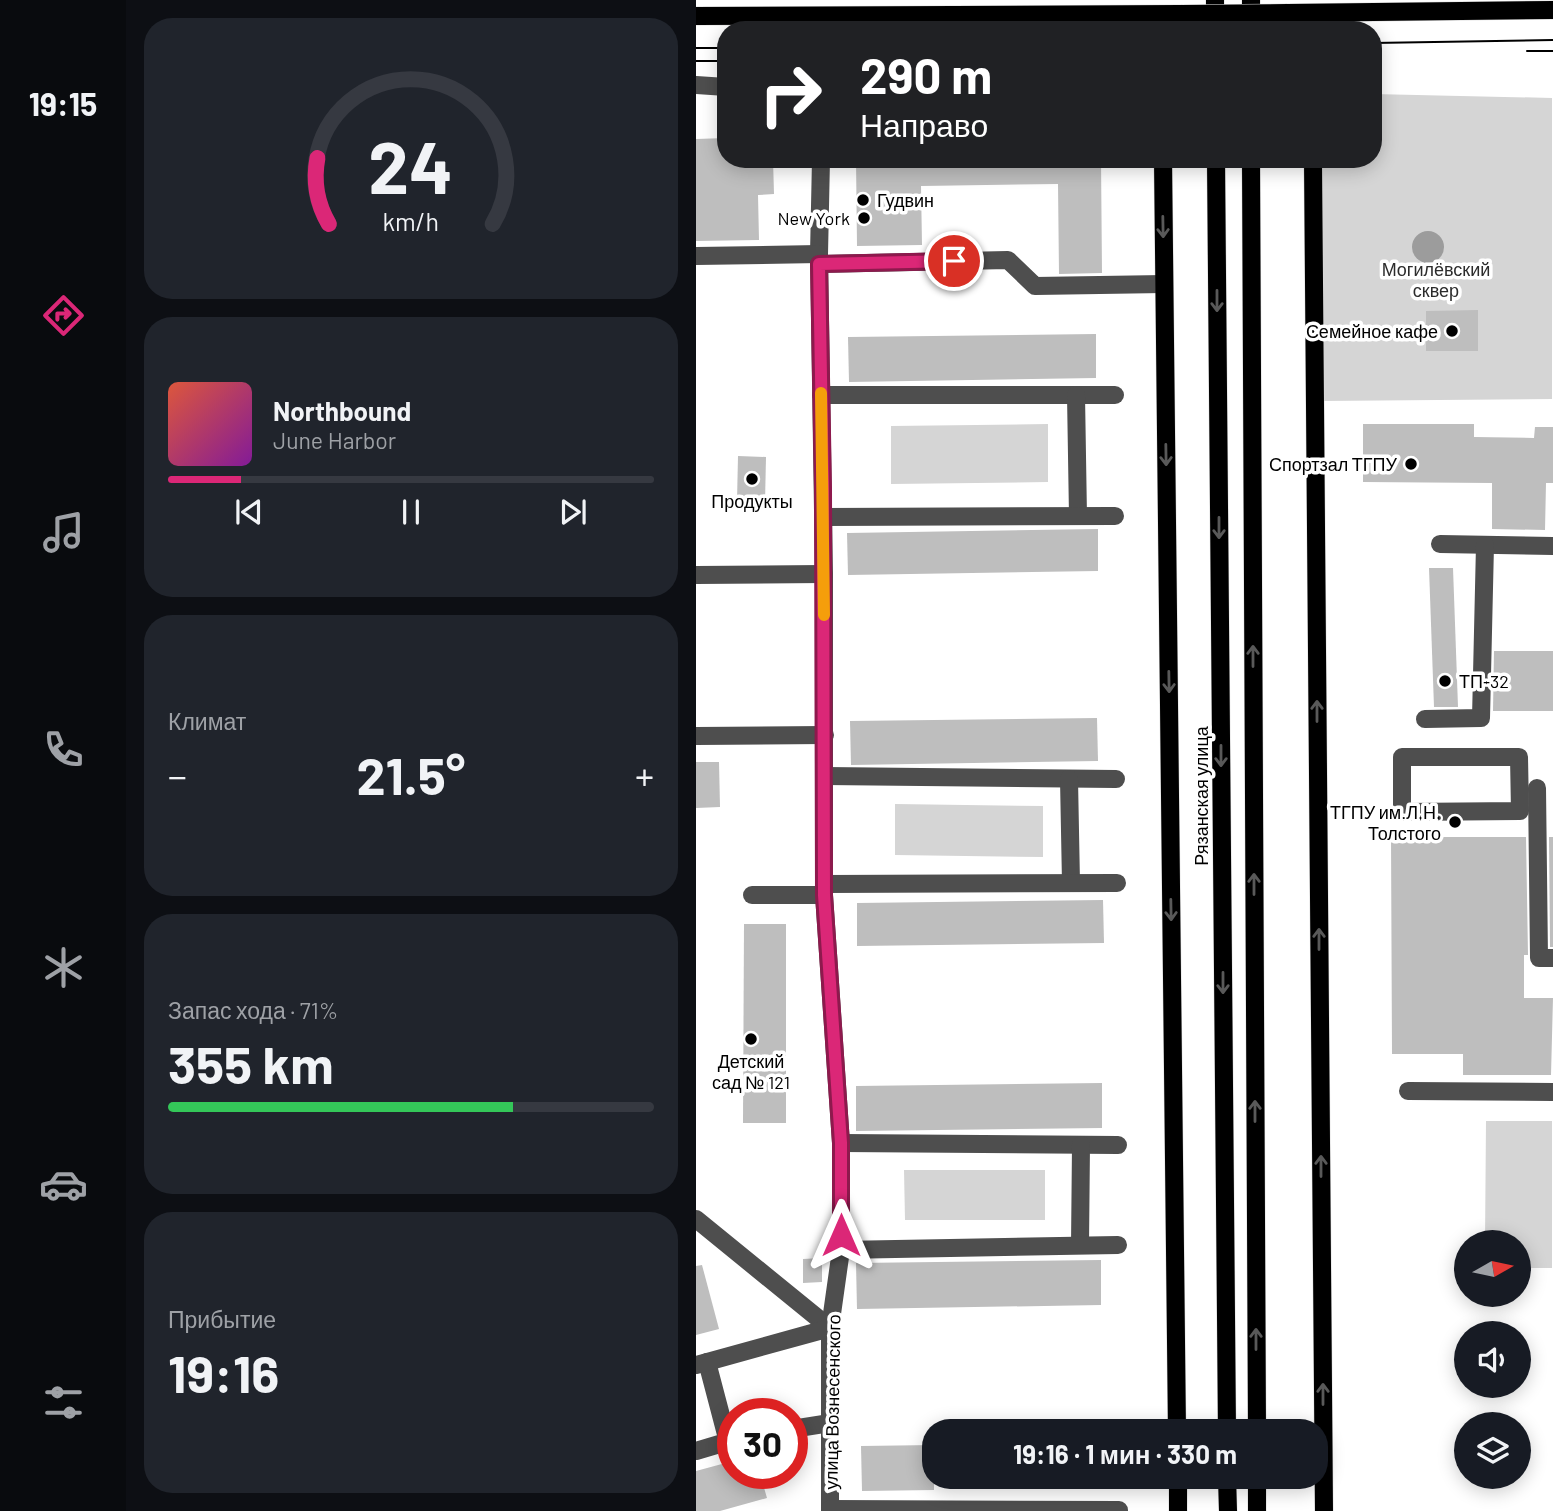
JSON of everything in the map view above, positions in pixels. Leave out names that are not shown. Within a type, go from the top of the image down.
[{"type":"main road","points":[[1215,0],[1215,21]]},
{"type":"main road","points":[[1251,0],[1251,21]]},
{"type":"main road","points":[[1164,21],[1181,14],[1287,13],[1313,21],[1552,10]]},
{"type":"main road","points":[[696,16],[787,21]]},
{"type":"main road","points":[[1163,168],[1177,1419]]},
{"type":"main road","name":"Рязанская улица","points":[[1216,168],[1227,1419]]},
{"type":"main road","points":[[1251,168],[1257,1419]]},
{"type":"main road","points":[[1313,168],[1324,1511]]},
{"type":"main road","points":[[1178,1489],[1178,1511]]},
{"type":"main road","points":[[1227,1489],[1228,1511]]},
{"type":"main road","points":[[1257,1489],[1257,1511]]},
{"type":"street","points":[[696,85],[717,86]]},
{"type":"street","name":"улица Вознесенского","points":[[821,168],[819,259],[824,517],[824,890],[841,1143],[841,1250],[831,1328],[830,1510]]},
{"type":"street","points":[[696,256],[1008,260],[1035,286],[1164,284]]},
{"type":"street","points":[[821,395],[1115,395]]},
{"type":"street","points":[[1076,395],[1078,516]]},
{"type":"street","points":[[824,517],[1115,516]]},
{"type":"street","points":[[1440,544],[1552,546]]},
{"type":"street","points":[[1425,719],[1481,718],[1485,545]]},
{"type":"street","points":[[696,575],[824,574]]},
{"type":"street","points":[[696,736],[825,735]]},
{"type":"street","points":[[1536,788],[1520,811],[1402,812],[1402,757],[1519,757],[1536,788],[1539,958],[1552,958]]},
{"type":"street","points":[[825,776],[1116,779]]},
{"type":"street","points":[[1069,779],[1071,883]]},
{"type":"street","points":[[752,895],[824,890],[1117,883]]},
{"type":"street","points":[[1408,1091],[1552,1092]]},
{"type":"street","points":[[841,1143],[1118,1145]]},
{"type":"street","points":[[1080,1245],[1081,1145]]},
{"type":"street","points":[[696,1219],[831,1328]]},
{"type":"street","points":[[841,1250],[1118,1245]]},
{"type":"street","points":[[717,1406],[701,1364],[831,1328]]},
{"type":"street","points":[[808,1426],[830,1423]]},
{"type":"street","points":[[696,1451],[717,1445]]},
{"type":"street","points":[[830,1510],[1119,1510]]},
{"type":"green space","name":"Могилёвский сквер","points":[[1382,94],[1552,98],[1552,399],[1321,401],[1319,168],[1382,168]]},
{"type":"green space","points":[[1048,424],[1048,482],[891,484],[891,426]]},
{"type":"green space","points":[[895,804],[1043,806],[1043,857],[895,855]]},
{"type":"green space","points":[[1486,1121],[1552,1121],[1552,1268],[1531,1268],[1531,1230],[1485,1230]]},
{"type":"green space","points":[[904,1170],[1045,1170],[1045,1220],[905,1220]]},
{"type":"shaded area","points":[[1428,231],[1439,236],[1444,247],[1439,258],[1428,263],[1417,258],[1412,247],[1417,236]]},
{"type":"building","points":[[717,138],[717,168],[773,168],[774,194],[758,195],[759,240],[696,241],[696,139]]},
{"type":"building","points":[[856,168],[1101,168],[1102,273],[1059,274],[1058,184],[921,186],[922,245],[857,246]]},
{"type":"building","name":"Семейное кафе","points":[[1478,310],[1478,351],[1426,351],[1426,311]]},
{"type":"building","points":[[1096,334],[1096,378],[849,382],[848,337]]},
{"type":"building","points":[[1363,424],[1474,424],[1474,437],[1534,438],[1535,427],[1553,427],[1553,483],[1546,483],[1545,530],[1492,529],[1492,483],[1363,482]]},
{"type":"building","points":[[738,456],[766,457],[765,502],[737,501]]},
{"type":"building","points":[[1098,529],[1098,571],[848,575],[847,533]]},
{"type":"building","points":[[1429,568],[1453,568],[1458,707],[1434,707]]},
{"type":"building","points":[[1494,651],[1553,651],[1553,711],[1493,711]]},
{"type":"building","points":[[1097,718],[1098,761],[851,765],[850,721]]},
{"type":"building","points":[[696,762],[719,762],[720,807],[696,808]]},
{"type":"building","points":[[1391,837],[1526,837],[1528,955],[1524,955],[1524,998],[1553,998],[1551,1075],[1463,1075],[1463,1054],[1392,1054]]},
{"type":"building","points":[[1549,837],[1553,837],[1553,947],[1550,947]]},
{"type":"building","points":[[1103,900],[1104,943],[857,946],[857,903]]},
{"type":"building","points":[[744,924],[786,924],[786,1123],[743,1123]]},
{"type":"building","points":[[1102,1083],[1102,1128],[856,1131],[856,1086]]},
{"type":"building","points":[[822,1258],[822,1282],[803,1283],[803,1259]]},
{"type":"building","points":[[1101,1260],[1101,1305],[857,1309],[856,1263]]},
{"type":"building","points":[[702,1265],[719,1329],[696,1335],[696,1266]]},
{"type":"building","points":[[922,1445],[922,1489],[934,1490],[862,1491],[861,1446]]},
{"type":"building","points":[[717,1465],[717,1489],[764,1489],[767,1498],[720,1511],[696,1511],[696,1471]]},
{"type":"tram line","points":[[1382,43],[1553,40]]},
{"type":"tram line","points":[[696,48],[717,48]]},
{"type":"tram line","points":[[1527,51],[1553,51]]},
{"type":"tram line","points":[[696,61],[717,61]]},
{"type":"slow traffic","points":[[821,393],[824,615]]},
{"type":"place","name":"Гудвин","points":[[863,200]]},
{"type":"place","name":"New York","points":[[864,218]]},
{"type":"place","name":"Семейное кафе","points":[[1452,331]]},
{"type":"place","name":"Спортзал ТГПУ","points":[[1411,464]]},
{"type":"place","name":"Продукты","points":[[752,479]]},
{"type":"place","name":"ТП-32","points":[[1445,681]]},
{"type":"place","name":"ТГПУ им.Л.Н. Толстого","points":[[1455,822]]},
{"type":"place","name":"Детский сад № 121","points":[[751,1039]]},
{"type":"route","points":[[841,1235],[841,1143],[824,895],[823,489],[819,264],[954,261]]}]
